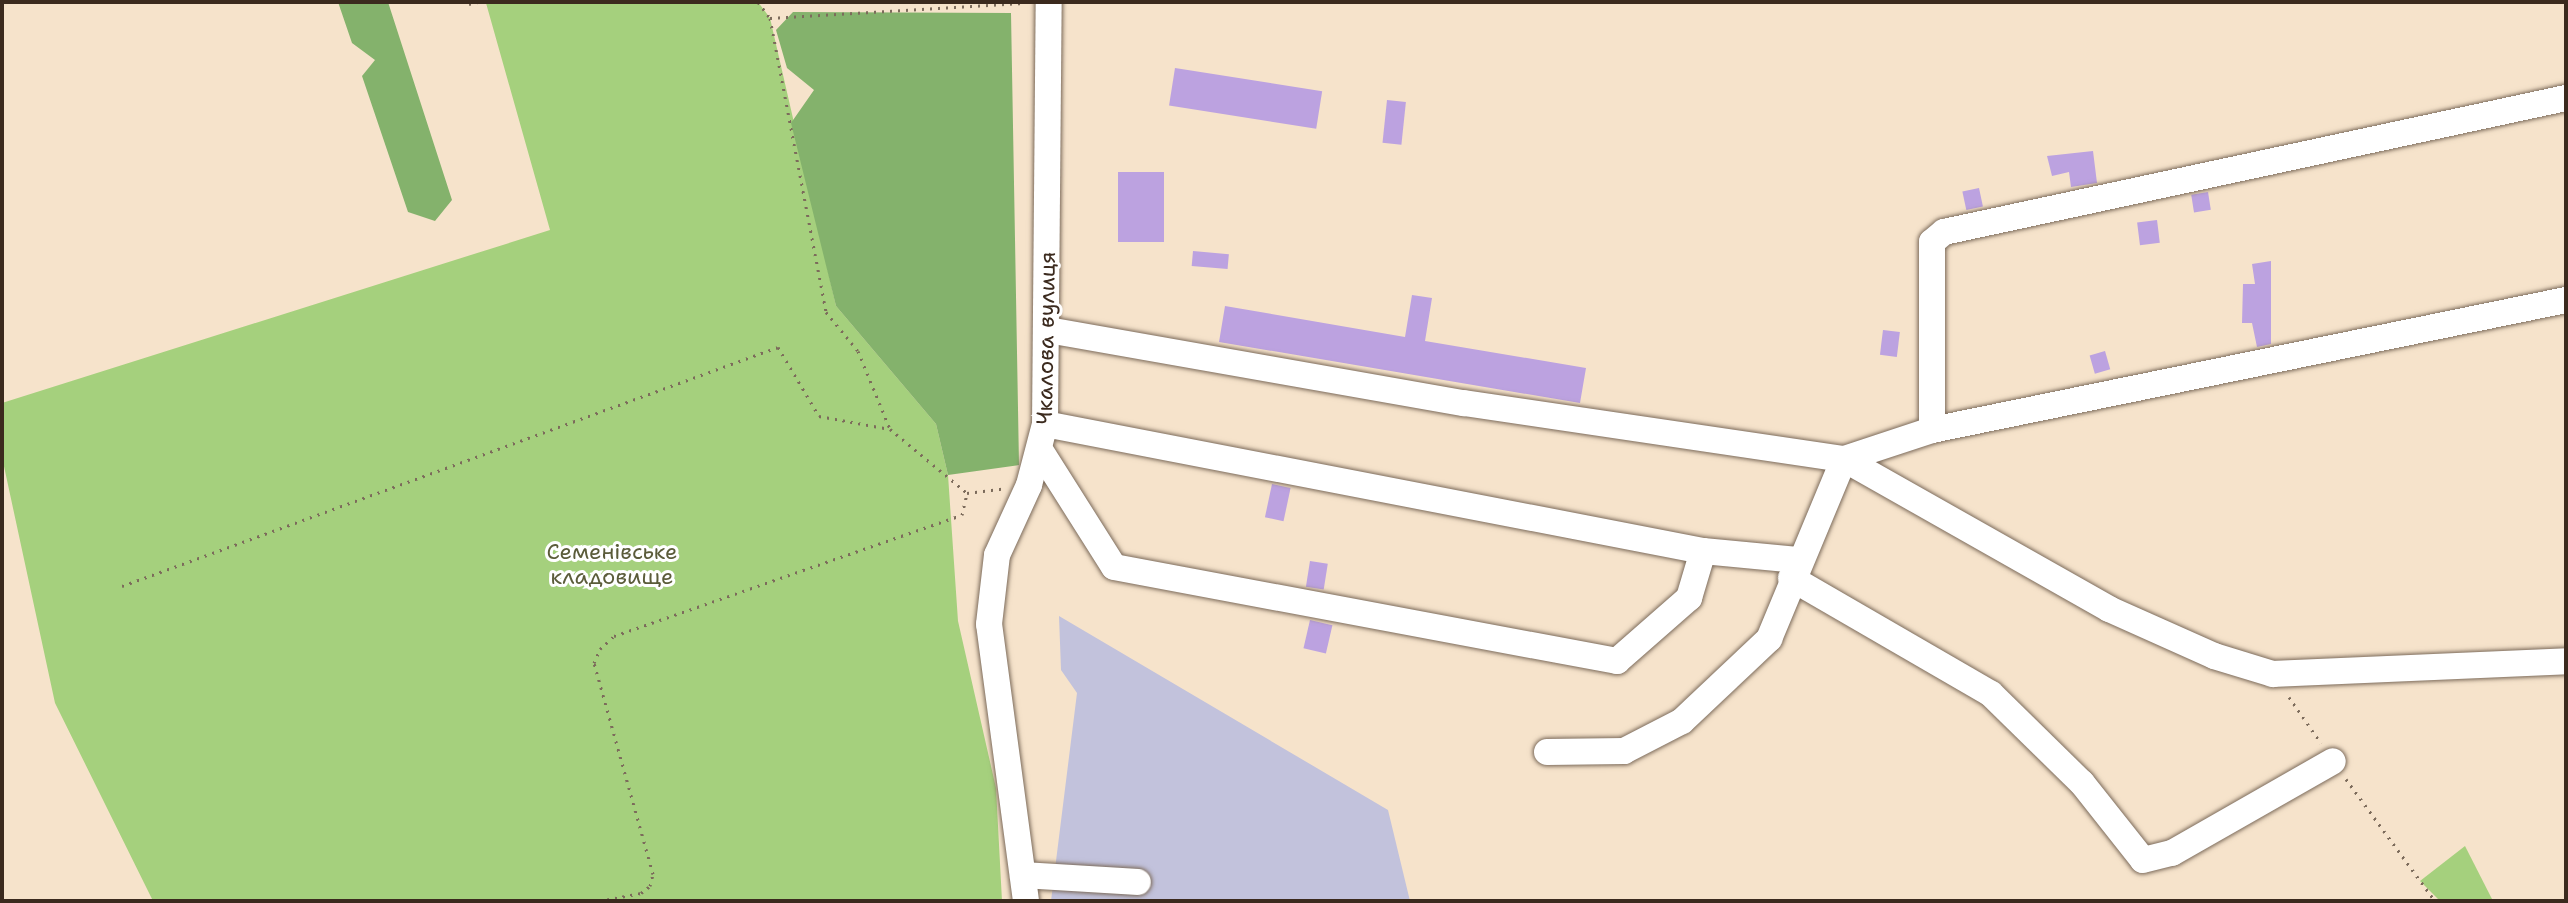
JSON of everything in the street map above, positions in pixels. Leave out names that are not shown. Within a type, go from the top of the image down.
[{"type":"street","name":"Чкалова вулиця","points":[[1025,888],[989,624],[997,555],[1029,485],[1045,424],[1049,2]]},
{"type":"street","points":[[1932,430],[1932,242],[1944,232],[2566,98]]},
{"type":"street","points":[[1547,752],[1624,751],[1682,721],[1769,639],[1794,569],[1844,459],[1932,430],[2566,300]]},
{"type":"street","points":[[1048,330],[1464,403],[1844,459],[2109,609],[2214,656],[2273,674],[2566,661]]},
{"type":"street","points":[[1045,424],[1794,569],[1991,694],[2082,783],[2143,860],[2172,853],[2333,761]]},
{"type":"street","points":[[1040,450],[1114,567],[1617,661],[1689,598],[1703,551]]},
{"type":"street","points":[[1025,888],[1138,882]]},
{"type":"path","points":[[469,4],[478,2]]},
{"type":"path","points":[[758,2],[770,18],[826,312],[858,351],[890,429],[967,493],[1029,485]]},
{"type":"path","points":[[770,18],[1038,2]]},
{"type":"path","points":[[122,586],[778,347],[819,416],[890,429]]},
{"type":"path","points":[[599,901],[641,893],[650,886],[653,874],[594,663],[600,649],[614,636],[962,515],[967,493]]},
{"type":"path","points":[[2273,674],[2435,901]]},
{"type":"shaded area","points":[[1059,616],[1388,810],[1410,901],[1051,901],[1077,693],[1061,670]]},
{"type":"green space","points":[[338,2],[388,2],[452,200],[435,221],[408,212],[362,76],[375,60],[352,43]]},
{"type":"green space","name":"Семенівське кладовище","points":[[758,2],[770,18],[836,306],[936,424],[948,475],[958,621],[996,788],[1002,901],[153,901],[55,703],[2,457],[2,403],[550,230],[486,3]]},
{"type":"green space","points":[[793,12],[1011,13],[1019,465],[948,475],[936,424],[836,306],[791,123],[814,90],[787,68],[776,30]]},
{"type":"green space","points":[[2465,846],[2493,901],[2440,901],[2420,881]]},
{"type":"building","points":[[1175,68],[1322,91],[1316,129],[1169,106]]},
{"type":"building","points":[[1387,100],[1406,102],[1401,145],[1383,143]]},
{"type":"building","points":[[2093,151],[2097,183],[2071,187],[2069,172],[2052,176],[2047,156]]},
{"type":"building","points":[[1118,172],[1164,172],[1164,242],[1118,242]]},
{"type":"building","points":[[1979,188],[1983,207],[1966,210],[1962,192]]},
{"type":"building","points":[[2208,192],[2211,210],[2194,212],[2191,195]]},
{"type":"building","points":[[2157,220],[2160,243],[2140,245],[2137,222]]},
{"type":"building","points":[[1193,251],[1229,254],[1228,269],[1192,266]]},
{"type":"building","points":[[2271,261],[2271,344],[2257,347],[2252,323],[2242,323],[2243,284],[2255,284],[2252,264]]},
{"type":"building","points":[[1412,295],[1432,298],[1425,341],[1586,368],[1580,403],[1219,342],[1225,306],[1405,337]]},
{"type":"building","points":[[1883,330],[1900,332],[1897,357],[1880,355]]},
{"type":"building","points":[[2105,351],[2110,369],[2095,374],[2090,355]]},
{"type":"building","points":[[1272,484],[1291,488],[1284,521],[1265,517]]},
{"type":"building","points":[[1310,561],[1328,564],[1324,589],[1306,587]]},
{"type":"building","points":[[1310,620],[1332,625],[1326,653],[1303,648]]}]
